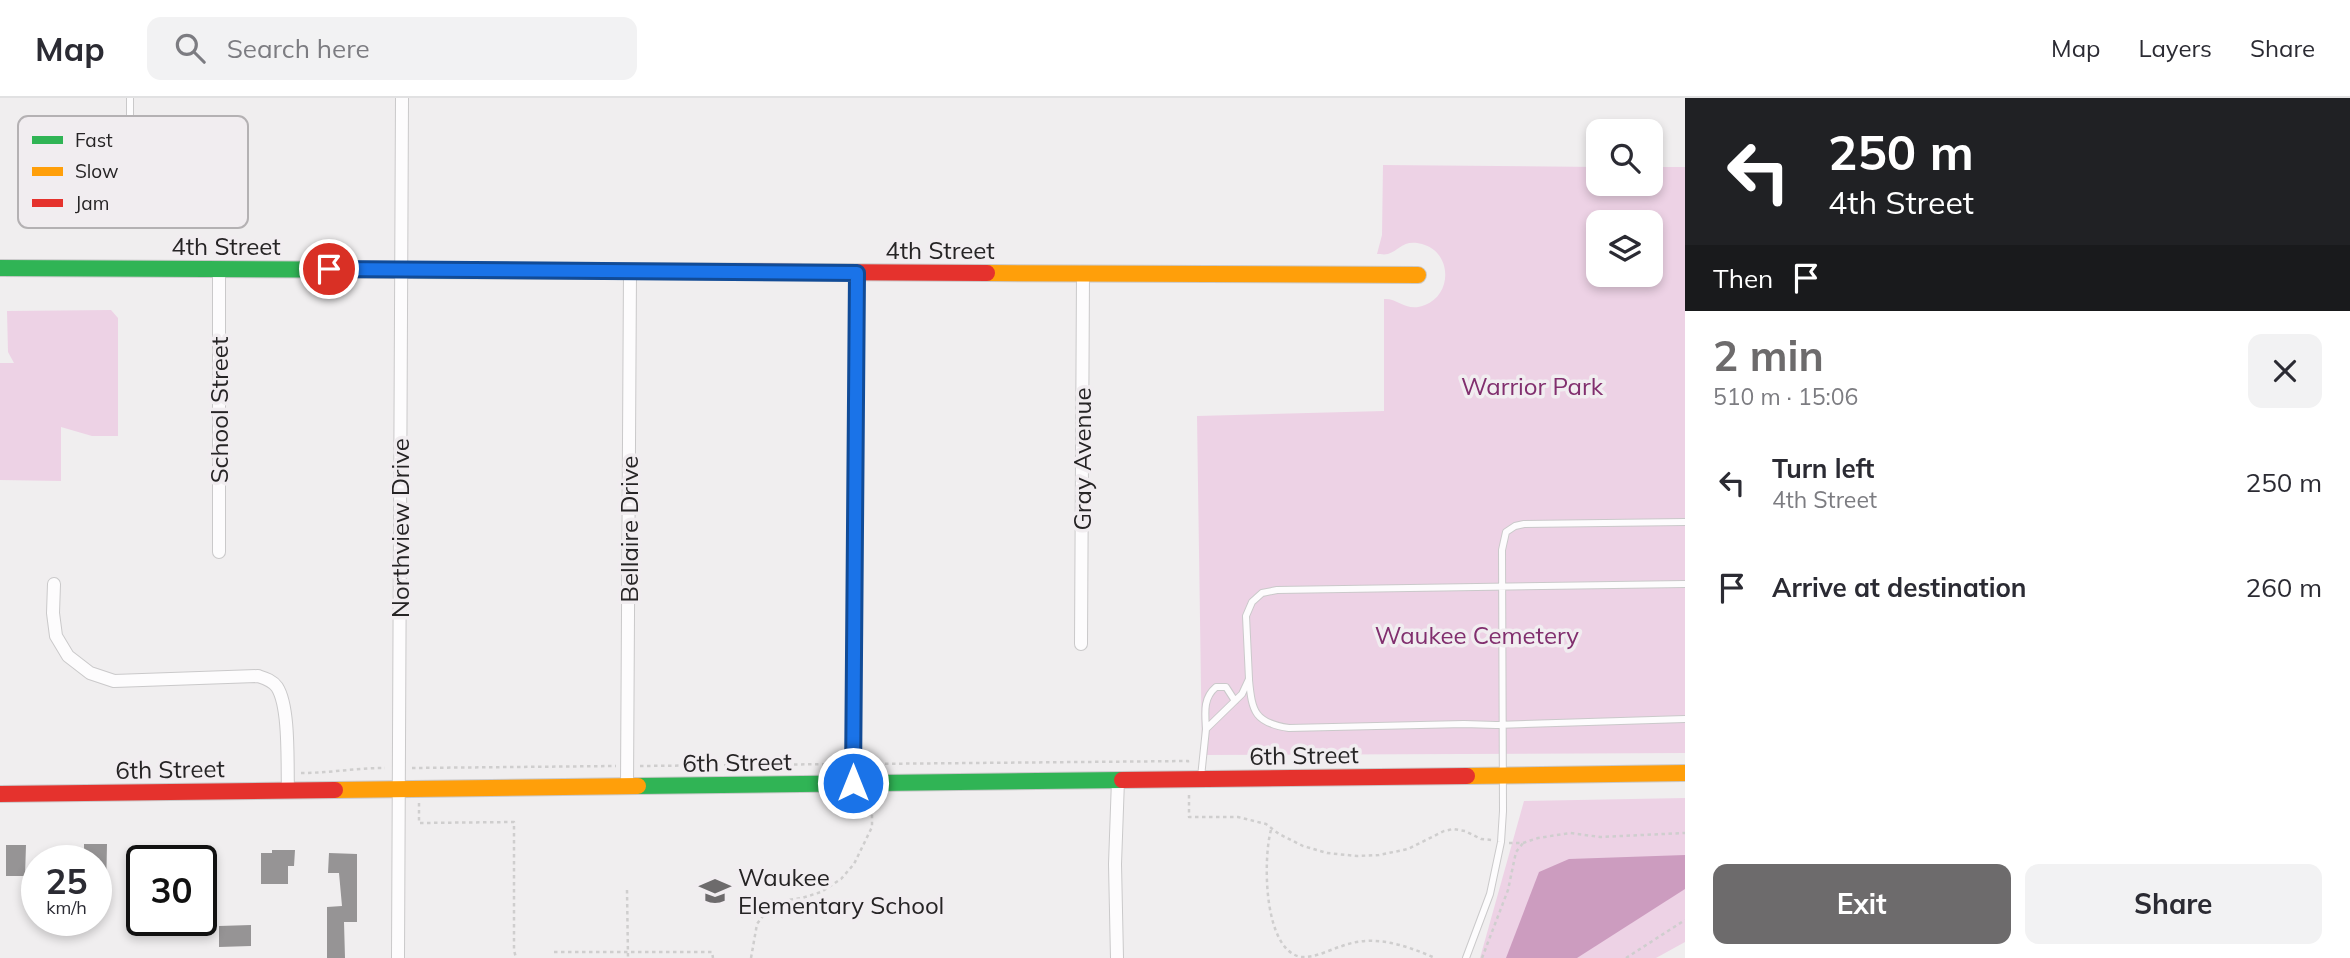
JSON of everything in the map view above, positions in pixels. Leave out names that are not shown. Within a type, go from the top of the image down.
[{"type":"main road","name":"4th Street","points":[[0,268],[1418,275]]},
{"type":"main road","name":"6th Street","points":[[0,794],[1685,773]]},
{"type":"street","name":"Northview Drive","points":[[398,958],[402,98]]},
{"type":"street","name":"School Street","points":[[219,269],[219,552]]},
{"type":"street","name":"Bellaire Drive","points":[[627,786],[630,271]]},
{"type":"street","points":[[853,783],[857,273]]},
{"type":"street","name":"Gray Avenue","points":[[1081,644],[1083,274]]},
{"type":"street","points":[[54,584],[53,613],[57,636],[68,656],[90,673],[114,681],[258,676],[268,679],[276,686],[285,713],[288,790]]},
{"type":"street","points":[[1117,958],[1115,864],[1118,780]]},
{"type":"lane","points":[[130,98],[130,116]]},
{"type":"lane","points":[[1466,958],[1490,894],[1500,842],[1504,776],[1503,541],[1506,532],[1524,524],[1685,522]]},
{"type":"lane","points":[[1685,584],[1277,590],[1262,593],[1252,602],[1247,616],[1252,706],[1259,718],[1272,726],[1307,728],[1503,725],[1685,719]]},
{"type":"lane","points":[[1206,729],[1242,694],[1249,678]]},
{"type":"lane","points":[[1201,779],[1208,693],[1216,687],[1226,687],[1235,701]]},
{"type":"path","points":[[862,764],[1188,761]]},
{"type":"path","points":[[419,767],[419,775]]},
{"type":"path","points":[[287,773],[331,773],[354,768],[389,768]]},
{"type":"path","points":[[1189,793],[1189,817],[1238,817],[1266,824],[1303,846],[1327,853],[1357,856],[1408,849],[1453,829],[1482,839],[1522,843],[1570,833],[1600,837],[1685,833]]},
{"type":"path","points":[[751,958],[757,924],[769,908],[782,901],[821,892],[841,879],[854,864],[872,827],[872,801]]},
{"type":"path","points":[[419,808],[419,823],[514,822],[516,958]]},
{"type":"path","points":[[1272,829],[1267,858],[1270,910],[1278,936],[1292,954],[1313,957],[1346,944],[1365,940],[1394,943],[1435,958]]},
{"type":"path","points":[[1482,958],[1505,900],[1516,852],[1522,843]]},
{"type":"path","points":[[627,890],[628,958]]},
{"type":"path","points":[[1626,958],[1685,920]]},
{"type":"path","points":[[554,952],[712,952],[713,958]]},
{"type":"green space","points":[[1383,165],[1586,167],[1586,196],[1663,196],[1663,167],[1685,167],[1685,753],[1202,755],[1197,416],[1384,411],[1384,299],[1413,307],[1425,305],[1441,292],[1445,273],[1439,255],[1422,244],[1410,243],[1388,254],[1377,254],[1382,235]]},
{"type":"green space","points":[[111,310],[118,318],[118,436],[92,436],[61,427],[61,481],[0,480],[0,363],[14,363],[8,352],[7,311]]},
{"type":"green space","points":[[1685,798],[1685,942],[1656,958],[1480,958],[1524,801]]},
{"type":"shaded area","points":[[1685,855],[1685,889],[1577,958],[1506,958],[1539,872],[1569,859]]},
{"type":"building","points":[[6,845],[21,845],[21,876],[6,876]]},
{"type":"building","points":[[272,850],[295,850],[294,866],[288,866],[288,884],[261,884],[261,853],[272,853]]},
{"type":"building","points":[[329,853],[357,854],[357,922],[344,922],[345,958],[327,958],[327,907],[342,906],[339,873],[328,873]]},
{"type":"building","points":[[251,925],[251,946],[219,947],[219,926]]},
{"type":"traffic: fast","points":[[0,268],[611,271]]},
{"type":"traffic: fast","points":[[638,786],[1122,780]]},
{"type":"traffic: slow","points":[[987,273],[1418,275]]},
{"type":"traffic: slow","points":[[1467,776],[1685,773]]},
{"type":"traffic: slow","points":[[335,790],[638,786]]},
{"type":"traffic: jam","points":[[611,271],[987,273]]},
{"type":"traffic: jam","points":[[1122,780],[1467,776]]},
{"type":"traffic: jam","points":[[0,794],[335,790]]},
{"type":"place","name":"Waukee Elementary School","points":[[715,891]]},
{"type":"route","points":[[329,269],[857,273],[853,783]]},
{"type":"park label","name":"Warrior Park","points":[[1532,386]]},
{"type":"park label","name":"Waukee Cemetery","points":[[1477,635]]}]
